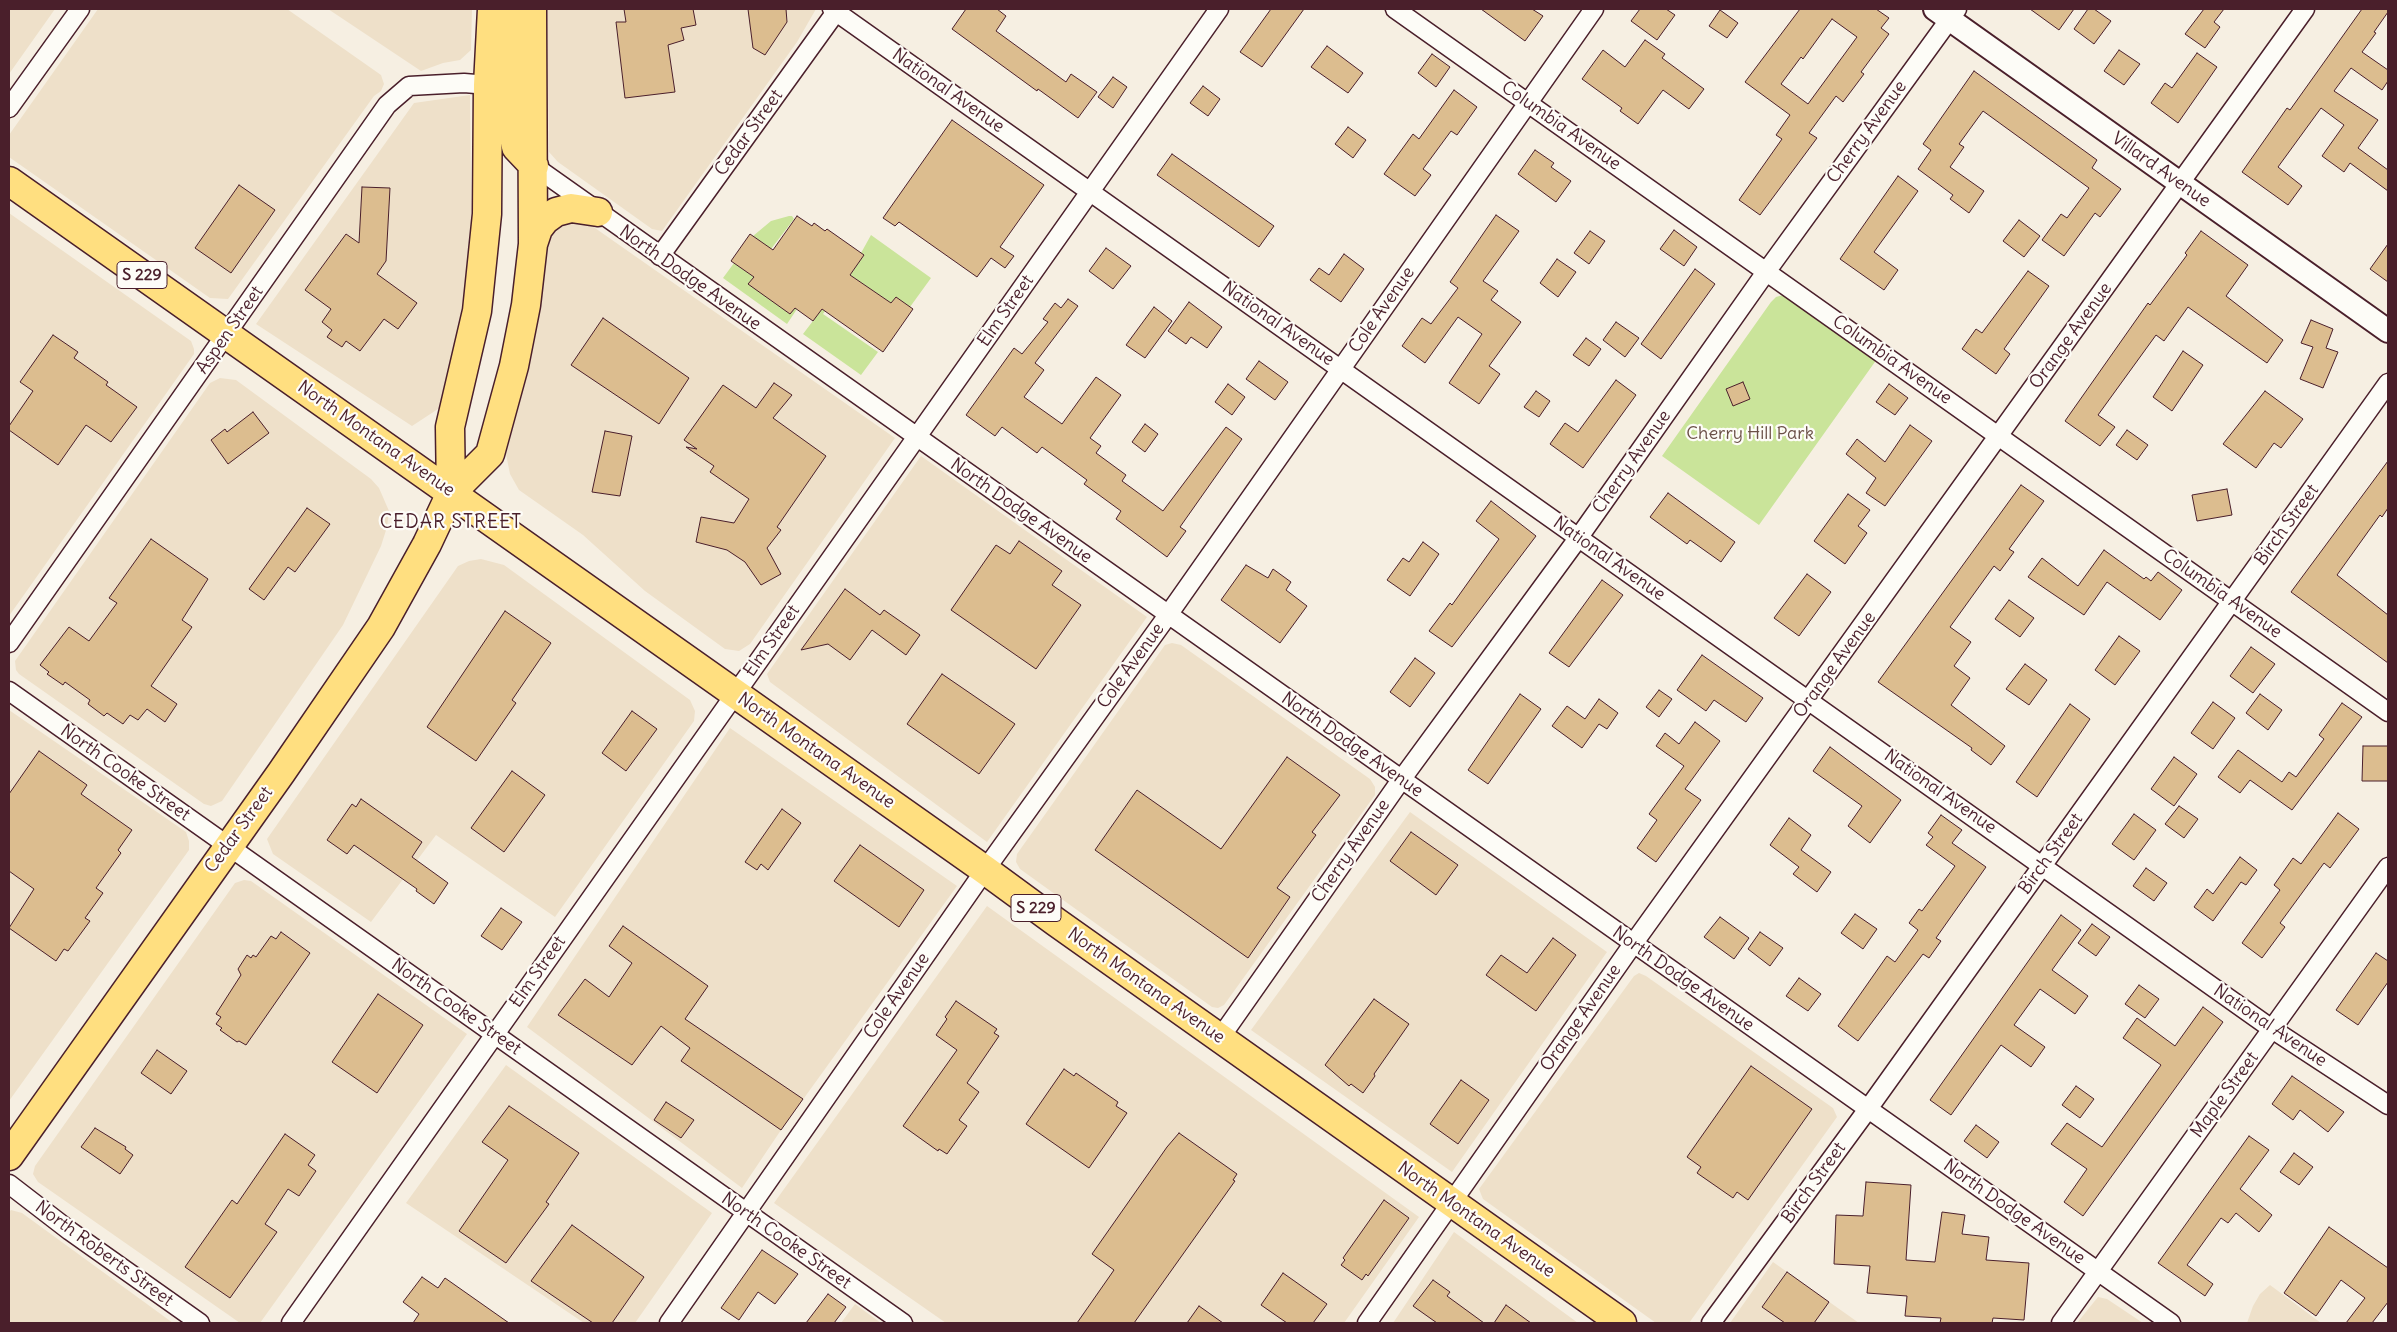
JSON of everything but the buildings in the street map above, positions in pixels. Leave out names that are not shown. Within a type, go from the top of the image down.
[{"type":"main road","points":[[451,493],[450,427],[477,310],[488,214],[488,85],[492,9]]},
{"type":"main road","points":[[509,9],[512,38],[516,147],[534,166]]},
{"type":"main road","points":[[451,493],[490,454],[509,386],[526,305],[533,244],[532,9]]},
{"type":"main road","name":"North Montana Avenue","points":[[9,181],[228,333],[1622,1323]]},
{"type":"main road","points":[[533,244],[538,229],[545,220],[556,212],[571,208],[598,212]]},
{"type":"main road","name":"Cedar Street","points":[[9,1156],[381,627],[427,544],[451,493]]},
{"type":"street","points":[[9,108],[80,9]]},
{"type":"street","name":"Elm Street","points":[[291,1323],[1219,9]]},
{"type":"street","name":"Columbia Avenue","points":[[1395,9],[2388,712]]},
{"type":"street","name":"Cole Avenue","points":[[669,1323],[985,870],[1168,615],[1594,9]]},
{"type":"street","name":"Orange Avenue","points":[[1367,1323],[1633,944],[2305,9]]},
{"type":"street","name":"National Avenue","points":[[835,10],[2272,1029],[2388,1105]]},
{"type":"street","name":"Cedar Street","points":[[660,256],[835,10]]},
{"type":"street","name":"Villard Avenue","points":[[1947,12],[2388,331]]},
{"type":"street","name":"Cherry Avenue","points":[[1220,1038],[1402,780],[1579,537],[1947,12]]},
{"type":"street","name":"Aspen Street","points":[[9,643],[387,105],[409,86],[464,83],[488,85]]},
{"type":"street","name":"North Dodge Avenue","points":[[534,166],[2171,1323]]},
{"type":"street","name":"Birch Street","points":[[1711,1323],[1868,1109],[2388,383]]},
{"type":"street","name":"North Cooke Street","points":[[9,691],[903,1323]]},
{"type":"street","name":"Maple Street","points":[[2061,1323],[2388,867]]},
{"type":"street","name":"North Roberts Street","points":[[9,1184],[70,1231],[200,1323]]},
{"type":"shaded area","points":[[9,9],[55,9],[9,74]]},
{"type":"shaded area","points":[[98,9],[287,9],[381,75],[384,84],[381,91],[374,96],[228,299],[210,298],[9,157],[9,135]]},
{"type":"shaded area","points":[[328,9],[472,9],[471,50],[460,60],[443,63],[421,71]]},
{"type":"shaded area","points":[[547,9],[816,9],[797,42],[662,231],[652,229],[558,162],[549,152]]},
{"type":"shaded area","points":[[470,95],[472,264],[441,407],[412,426],[256,324],[414,103]]},
{"type":"shaded area","points":[[9,213],[191,341],[194,354],[9,616]]},
{"type":"shaded area","points":[[575,214],[895,438],[750,644],[739,651],[725,649],[645,591],[583,535],[519,490],[510,474],[506,454],[530,364],[538,323],[548,231]]},
{"type":"shaded area","points":[[220,378],[236,380],[371,479],[379,488],[389,511],[387,527],[381,546],[343,625],[222,801],[211,806],[204,804],[19,674],[16,670],[15,661],[210,383]]},
{"type":"shaded area","points":[[921,456],[1147,617],[987,842],[770,682],[767,674]]},
{"type":"shaded area","points":[[481,559],[504,565],[690,700],[695,711],[694,721],[555,917],[436,835],[371,922],[273,854],[267,839],[458,566],[469,561]]},
{"type":"shaded area","points":[[1172,643],[1181,645],[1370,779],[1375,787],[1375,795],[1224,1005],[1218,1008],[1212,1007],[1020,869],[1016,862],[1017,854],[1165,645]]},
{"type":"shaded area","points":[[9,710],[186,832],[189,850],[9,1101]]},
{"type":"shaded area","points":[[730,728],[957,886],[781,1130],[742,1188],[527,1027]]},
{"type":"shaded area","points":[[1410,812],[1607,952],[1452,1172],[1251,1030]]},
{"type":"shaded area","points":[[244,880],[251,881],[467,1034],[260,1323],[240,1323],[38,1182],[33,1174],[35,1166],[235,883]]},
{"type":"shaded area","points":[[987,906],[1419,1217],[1344,1323],[946,1323],[774,1203]]},
{"type":"shaded area","points":[[1639,973],[1646,976],[1833,1108],[1837,1117],[1689,1323],[1656,1323],[1483,1199],[1479,1189],[1634,976]]},
{"type":"shaded area","points":[[506,1065],[712,1213],[635,1323],[584,1323],[406,1203]]},
{"type":"shaded area","points":[[11,1210],[22,1213],[173,1323],[9,1323],[9,1212]]},
{"type":"shaded area","points":[[1454,1232],[1578,1323],[1393,1323]]},
{"type":"shaded area","points":[[1773,1262],[1859,1323],[1730,1323]]},
{"type":"shaded area","points":[[2270,1285],[2321,1323],[2247,1323],[2260,1294]]},
{"type":"shaded area","points":[[2098,1297],[2107,1299],[2143,1323],[2077,1323]]},
{"type":"shaded area","points":[[855,1304],[881,1323],[841,1323]]},
{"type":"green space","points":[[792,216],[794,219],[771,249],[753,236],[771,221]]},
{"type":"green space","points":[[871,235],[931,278],[910,307],[896,297],[891,303],[850,275],[864,255],[861,253]]},
{"type":"green space","points":[[734,263],[754,277],[749,284],[790,314],[799,302],[801,303],[787,324],[723,278]]},
{"type":"green space","name":"Cherry Hill Park","points":[[1783,295],[1877,359],[1759,525],[1662,456],[1771,302],[1776,297]]},
{"type":"green space","points":[[822,309],[825,311],[823,314],[878,352],[861,375],[803,334]]},
{"type":"district","name":"CEDAR STREET","points":[[451,523]]}]
